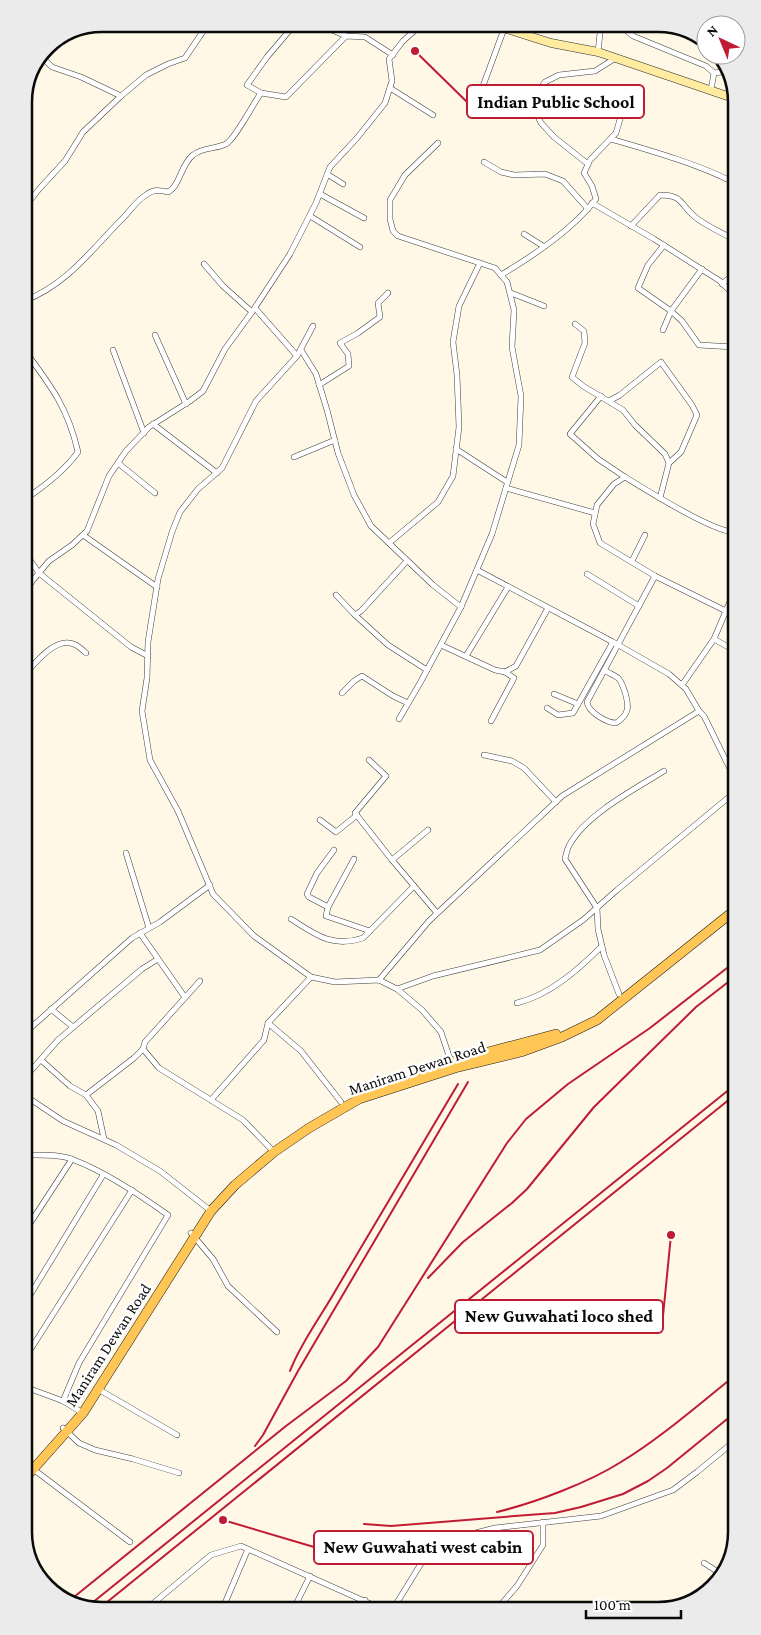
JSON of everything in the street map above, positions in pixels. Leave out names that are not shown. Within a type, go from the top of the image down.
[{"type":"main road","name":"Maniram Dewan Road","points":[[33,1465],[98,1389],[209,1209],[231,1181],[305,1124],[354,1095],[395,1083],[451,1062],[558,1033],[593,1016],[728,908]]},
{"type":"main road","name":"Maniram Dewan Road","points":[[272,1151],[359,1099],[455,1068],[521,1052],[562,1037],[597,1020],[728,916]]},
{"type":"main road","name":"Maniram Dewan Road","points":[[81,1411],[193,1235]]},
{"type":"street","points":[[33,197],[65,161],[83,132],[146,75],[185,58],[202,33]]},
{"type":"street","points":[[287,33],[267,57],[247,86],[261,93],[286,97],[346,36]]},
{"type":"street","points":[[339,33],[346,36],[365,37],[393,54]]},
{"type":"street","points":[[33,579],[49,561],[72,545],[87,531],[109,476],[126,452],[153,424],[203,391],[225,349],[290,254],[310,216],[330,167],[357,138],[385,103],[392,81],[389,59],[412,33]]},
{"type":"street","points":[[480,94],[503,33]]},
{"type":"street","points":[[517,33],[551,43],[598,52],[728,96]]},
{"type":"street","points":[[598,52],[601,33]]},
{"type":"street","points":[[629,33],[651,45],[706,66],[714,73]]},
{"type":"street","points":[[588,164],[554,137],[541,123],[533,106],[534,95],[545,82],[558,75],[595,71],[614,58]]},
{"type":"street","points":[[46,61],[52,67],[81,77],[121,96]]},
{"type":"street","points":[[714,73],[721,72]]},
{"type":"street","points":[[711,90],[714,73]]},
{"type":"street","points":[[390,88],[433,114]]},
{"type":"street","points":[[501,275],[528,259],[585,214],[596,199],[592,186],[584,173],[588,164],[616,133],[629,88]]},
{"type":"street","points":[[33,297],[66,277],[146,194],[157,190],[168,192],[174,189],[184,166],[193,155],[228,143],[234,137],[261,93]]},
{"type":"street","points":[[611,139],[678,160],[728,180]]},
{"type":"street","points":[[398,719],[462,607],[492,534],[519,446],[521,396],[512,347],[514,310],[508,282],[494,268],[398,236],[393,231],[390,219],[390,200],[405,175],[438,143]]},
{"type":"street","points":[[484,162],[501,172],[514,175],[545,174],[563,181],[588,209]]},
{"type":"street","points":[[328,174],[343,184]]},
{"type":"street","points":[[320,194],[364,218]]},
{"type":"street","points":[[631,226],[660,195],[672,195],[683,203],[695,217],[728,236]]},
{"type":"street","points":[[592,204],[664,245],[702,269],[728,290]]},
{"type":"street","points":[[310,216],[360,247]]},
{"type":"street","points":[[524,234],[544,246]]},
{"type":"street","points":[[664,245],[648,265],[638,288],[682,321],[699,345],[728,347]]},
{"type":"street","points":[[389,543],[438,502],[453,476],[459,427],[457,375],[452,342],[459,306],[480,263]]},
{"type":"street","points":[[204,264],[223,286],[253,310],[298,356]]},
{"type":"street","points":[[663,330],[671,311],[702,269]]},
{"type":"street","points":[[722,284],[728,279]]},
{"type":"street","points":[[319,385],[349,366],[348,354],[340,344],[380,317],[378,303],[388,293]]},
{"type":"street","points":[[511,294],[544,306]]},
{"type":"street","points":[[575,324],[584,331],[584,343],[572,377],[622,410],[665,454],[669,463]]},
{"type":"street","points":[[313,326],[298,356],[256,401],[222,468],[198,489],[180,512],[172,532],[157,587],[148,642],[142,711],[150,760],[178,811],[213,894],[254,936],[311,977],[335,982],[379,980],[397,989],[422,1010],[441,1032],[451,1062]]},
{"type":"street","points":[[155,335],[186,404]]},
{"type":"street","points":[[112,350],[144,433]]},
{"type":"street","points":[[301,350],[316,374],[338,453],[354,495],[371,526],[433,585],[462,607]]},
{"type":"street","points":[[33,362],[58,396],[72,428],[78,452],[69,464],[33,493]]},
{"type":"street","points":[[609,401],[620,395],[661,362],[692,405],[697,415],[681,452],[669,463],[660,498]]},
{"type":"street","points":[[601,396],[570,434],[598,459],[625,477],[660,498],[728,532]]},
{"type":"street","points":[[153,424],[217,472]]},
{"type":"street","points":[[294,457],[334,440]]},
{"type":"street","points":[[456,449],[507,485],[595,513]]},
{"type":"street","points":[[118,463],[155,493]]},
{"type":"street","points":[[625,477],[614,484],[597,505],[593,524],[600,543],[655,576],[726,611]]},
{"type":"street","points":[[83,535],[157,587]]},
{"type":"street","points":[[632,561],[645,535]]},
{"type":"street","points":[[355,615],[361,611],[407,561]]},
{"type":"street","points":[[33,564],[39,573],[131,647],[148,656]]},
{"type":"street","points":[[477,570],[669,674],[686,689],[704,716],[728,765]]},
{"type":"street","points":[[587,574],[639,606]]},
{"type":"street","points":[[547,708],[558,715],[573,713],[639,606],[655,576]]},
{"type":"street","points":[[466,656],[508,587]]},
{"type":"street","points":[[336,595],[355,615],[388,644],[427,670]]},
{"type":"street","points":[[682,685],[714,638],[728,606]]},
{"type":"street","points":[[505,672],[516,666],[548,608]]},
{"type":"street","points":[[714,638],[728,647]]},
{"type":"street","points":[[33,667],[56,646],[67,643],[76,645],[86,653]]},
{"type":"street","points":[[441,644],[495,670],[505,672],[514,678],[491,721]]},
{"type":"street","points":[[604,670],[618,678],[628,701],[628,707],[624,716],[616,723],[610,723],[587,706],[587,702],[615,644]]},
{"type":"street","points":[[342,693],[362,676],[393,696],[408,703]]},
{"type":"street","points":[[554,694],[578,704]]},
{"type":"street","points":[[379,980],[437,913],[562,796],[699,711]]},
{"type":"street","points":[[484,755],[512,761],[524,768],[556,802]]},
{"type":"street","points":[[369,760],[386,776],[355,813],[437,913]]},
{"type":"street","points":[[619,994],[602,946],[598,928],[597,908],[564,859],[570,845],[586,824],[623,796],[664,771]]},
{"type":"street","points":[[397,989],[433,976],[540,950],[584,920],[728,798]]},
{"type":"street","points":[[320,820],[336,832],[357,815]]},
{"type":"street","points":[[392,860],[428,830]]},
{"type":"street","points":[[328,907],[307,894],[317,873],[334,850]]},
{"type":"street","points":[[126,853],[149,928]]},
{"type":"street","points":[[354,859],[328,907],[326,916],[370,931]]},
{"type":"street","points":[[33,1026],[132,938],[160,922],[210,885]]},
{"type":"street","points":[[291,919],[317,936],[333,942],[364,938],[414,886]]},
{"type":"street","points":[[140,933],[184,996]]},
{"type":"street","points":[[517,1003],[552,987],[585,963],[602,946]]},
{"type":"street","points":[[33,1068],[58,1040],[142,969],[158,958]]},
{"type":"street","points":[[211,1100],[264,1040],[268,1024],[311,977]]},
{"type":"street","points":[[86,1096],[143,1049],[144,1042],[200,980]]},
{"type":"street","points":[[51,1009],[73,1027]]},
{"type":"street","points":[[268,1024],[302,1051],[341,1102]]},
{"type":"street","points":[[143,1049],[159,1068],[243,1120],[272,1151]]},
{"type":"street","points":[[40,1060],[70,1086],[86,1096],[98,1111],[104,1139]]},
{"type":"street","points":[[33,1101],[63,1121],[116,1145],[160,1171],[209,1209]]},
{"type":"street","points":[[33,1155],[72,1159],[132,1190],[168,1215],[79,1363],[62,1401]]},
{"type":"street","points":[[33,1219],[72,1159]]},
{"type":"street","points":[[33,1290],[103,1175]]},
{"type":"street","points":[[33,1346],[132,1190]]},
{"type":"street","points":[[193,1235],[213,1259],[228,1286],[277,1332]]},
{"type":"street","points":[[98,1389],[177,1435]]},
{"type":"street","points":[[33,1390],[62,1401],[81,1411]]},
{"type":"street","points":[[65,1429],[79,1443],[95,1450],[179,1473]]},
{"type":"street","points":[[397,1602],[435,1541],[448,1540],[495,1528],[601,1516],[673,1490],[728,1446]]},
{"type":"street","points":[[33,1473],[130,1542]]},
{"type":"street","points":[[503,1602],[517,1586],[543,1545],[543,1522]]},
{"type":"street","points":[[155,1602],[211,1554],[241,1546],[369,1602]]},
{"type":"street","points":[[225,1602],[248,1549]]},
{"type":"street","points":[[704,1563],[717,1571]]},
{"type":"street","points":[[297,1602],[310,1576]]},
{"type":"railway","points":[[74,1597],[286,1426],[346,1381],[378,1347],[507,1143],[526,1119],[568,1084],[650,1028],[728,967]]},
{"type":"railway","points":[[428,1278],[463,1242],[527,1189],[594,1107],[696,1007],[728,982]]},
{"type":"railway","points":[[255,1446],[468,1082]]},
{"type":"railway","points":[[290,1371],[306,1339],[458,1084]]},
{"type":"railway","points":[[94,1602],[728,1090]]},
{"type":"railway","points":[[107,1602],[728,1100]]},
{"type":"railway","points":[[497,1512],[560,1492],[608,1470],[651,1442],[728,1381]]},
{"type":"railway","points":[[364,1524],[391,1526],[555,1513],[581,1507],[623,1494],[648,1481],[728,1418]]},
{"type":"place","name":"Indian Public School","points":[[415,51]]},
{"type":"place","name":"New Guwahati loco shed","points":[[671,1235]]},
{"type":"place","name":"New Guwahati west cabin","points":[[223,1520]]}]
